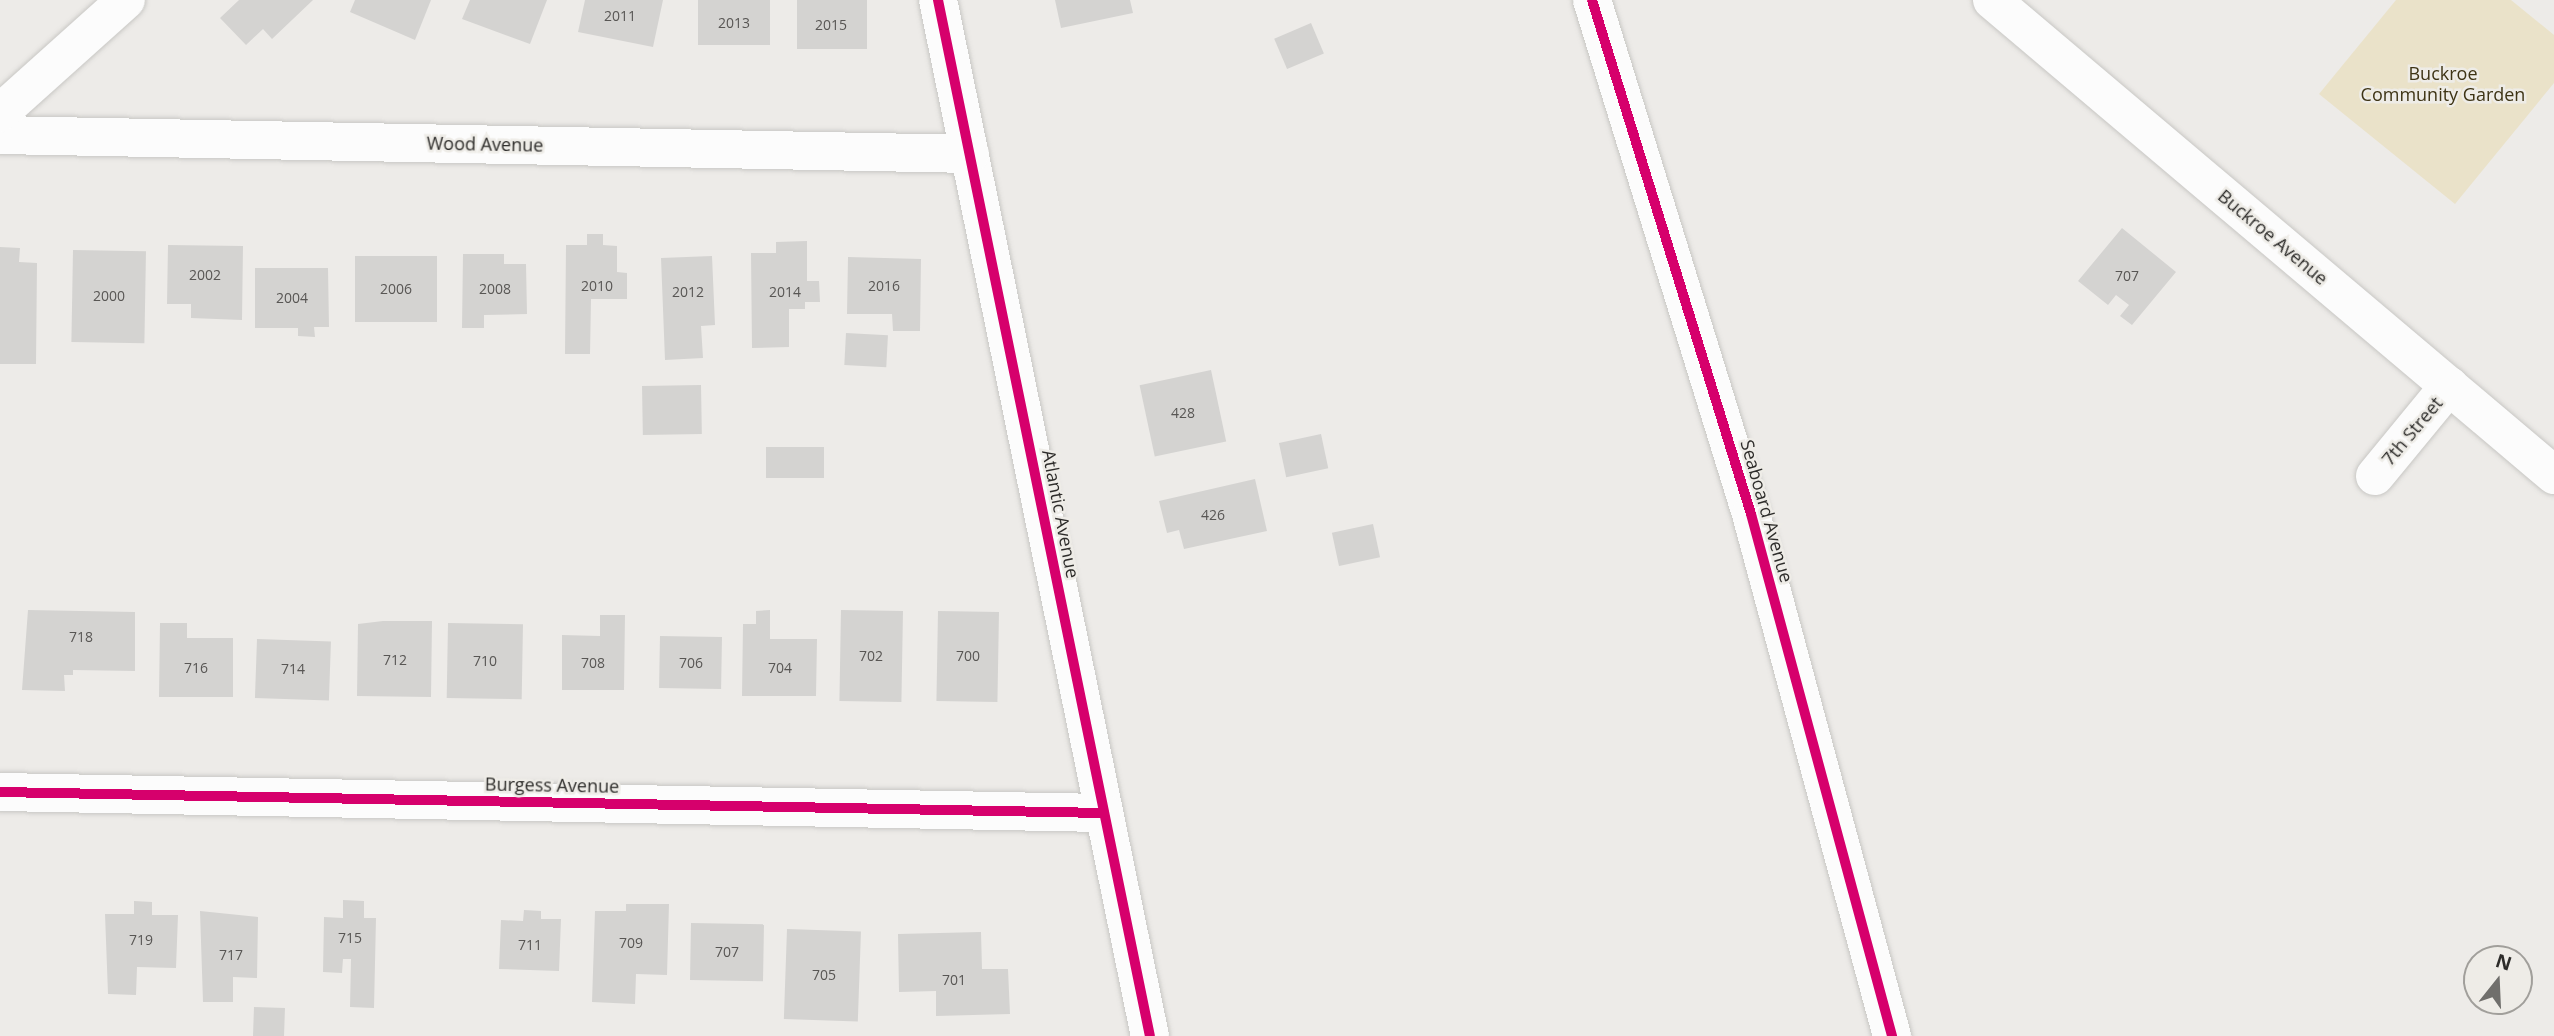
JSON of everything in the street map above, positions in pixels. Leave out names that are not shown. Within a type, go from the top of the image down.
[{"type":"street","points":[[0,113],[126,0]]},
{"type":"street","name":"Atlantic Avenue","points":[[937,0],[1150,1036]]},
{"type":"street","name":"Seaboard Avenue","points":[[1592,0],[1751,514],[1892,1036]]},
{"type":"street","name":"Buckroe Avenue","points":[[1992,0],[2554,475]]},
{"type":"street","name":"Wood Avenue","points":[[0,135],[970,154]]},
{"type":"street","name":"7th Street","points":[[2375,475],[2449,386]]},
{"type":"street","name":"Burgess Avenue","points":[[0,792],[1104,813]]},
{"type":"green space","name":"Buckroe Community Garden","points":[[2396,0],[2511,0],[2554,35],[2554,83],[2455,204],[2319,94]]},
{"type":"building","points":[[239,0],[313,0],[272,39],[263,29],[246,45],[220,18]]},
{"type":"building","points":[[355,0],[431,0],[415,40],[350,12]]},
{"type":"building","points":[[470,0],[547,0],[530,44],[462,19]]},
{"type":"building","points":[[585,0],[663,0],[653,47],[578,32]]},
{"type":"building","points":[[698,0],[770,0],[770,45],[698,45]]},
{"type":"building","points":[[797,0],[867,0],[867,49],[797,49]]},
{"type":"building","points":[[1055,0],[1130,0],[1133,13],[1061,28]]},
{"type":"building","points":[[1311,23],[1324,53],[1287,69],[1274,39]]},
{"type":"building","points":[[2122,228],[2176,272],[2132,325],[2120,316],[2129,305],[2116,295],[2108,305],[2078,281]]},
{"type":"building","points":[[587,234],[603,234],[603,245],[617,246],[617,272],[627,273],[627,299],[591,299],[590,354],[565,354],[566,245],[587,245]]},
{"type":"building","points":[[807,241],[807,281],[819,281],[820,302],[805,302],[805,309],[789,309],[789,347],[752,348],[751,253],[776,253],[776,242]]},
{"type":"building","points":[[168,245],[243,246],[242,320],[191,318],[191,304],[167,304]]},
{"type":"building","points":[[0,247],[20,248],[19,262],[37,263],[36,364],[0,364]]},
{"type":"building","points":[[73,250],[146,251],[144,343],[71,342]]},
{"type":"building","points":[[463,254],[504,254],[504,264],[526,264],[527,314],[484,315],[484,328],[462,328]]},
{"type":"building","points":[[355,256],[437,256],[437,322],[355,322]]},
{"type":"building","points":[[712,256],[715,325],[701,326],[703,358],[665,360],[661,258]]},
{"type":"building","points":[[848,257],[921,259],[920,331],[893,331],[892,314],[847,314]]},
{"type":"building","points":[[255,268],[328,268],[329,327],[314,327],[315,337],[298,336],[298,328],[255,328]]},
{"type":"building","points":[[846,333],[888,335],[886,367],[844,365]]},
{"type":"building","points":[[1211,370],[1226,441],[1155,457],[1140,385]]},
{"type":"building","points":[[701,385],[702,434],[643,435],[642,386]]},
{"type":"building","points":[[1321,434],[1328,468],[1286,477],[1279,443]]},
{"type":"building","points":[[766,447],[824,447],[824,478],[766,478]]},
{"type":"building","points":[[1255,479],[1267,531],[1184,549],[1179,530],[1167,533],[1159,501]]},
{"type":"building","points":[[1373,524],[1380,557],[1339,566],[1332,533]]},
{"type":"building","points":[[28,610],[135,612],[135,671],[73,670],[73,675],[64,675],[65,691],[22,690]]},
{"type":"building","points":[[770,610],[770,639],[817,639],[816,696],[742,696],[743,624],[756,624],[756,611]]},
{"type":"building","points":[[841,610],[903,611],[901,702],[839,701]]},
{"type":"building","points":[[938,611],[999,612],[997,702],[936,701]]},
{"type":"building","points":[[600,615],[625,615],[624,690],[562,690],[562,635],[600,636]]},
{"type":"building","points":[[432,621],[431,697],[357,696],[358,624]]},
{"type":"building","points":[[160,623],[187,623],[187,638],[233,638],[233,697],[159,697]]},
{"type":"building","points":[[448,623],[523,624],[522,699],[447,698]]},
{"type":"building","points":[[660,636],[722,637],[721,689],[659,688]]},
{"type":"building","points":[[257,639],[331,642],[329,701],[255,698]]},
{"type":"building","points":[[343,900],[364,901],[364,918],[376,918],[374,1008],[350,1007],[351,959],[343,959],[342,973],[323,972],[324,917],[343,918]]},
{"type":"building","points":[[134,901],[152,902],[152,915],[178,915],[176,968],[137,967],[136,995],[108,994],[105,914],[134,914]]},
{"type":"building","points":[[626,904],[669,904],[667,975],[636,974],[635,1004],[592,1002],[595,911],[626,911]]},
{"type":"building","points":[[524,910],[541,911],[541,919],[561,919],[559,971],[499,969],[501,920],[523,921]]},
{"type":"building","points":[[200,911],[258,917],[257,978],[233,977],[233,1002],[203,1002]]},
{"type":"building","points":[[691,923],[764,924],[763,981],[690,980]]},
{"type":"building","points":[[787,929],[861,932],[858,1022],[784,1019]]},
{"type":"building","points":[[981,932],[982,969],[1008,969],[1010,1014],[936,1016],[936,991],[899,992],[898,934]]},
{"type":"building","points":[[254,1007],[285,1008],[284,1036],[253,1036]]},
{"type":"cycle path","points":[[938,0],[1150,1036]]},
{"type":"cycle path","points":[[1592,0],[1751,514],[1892,1036]]},
{"type":"cycle path","points":[[0,792],[1104,813]]}]
